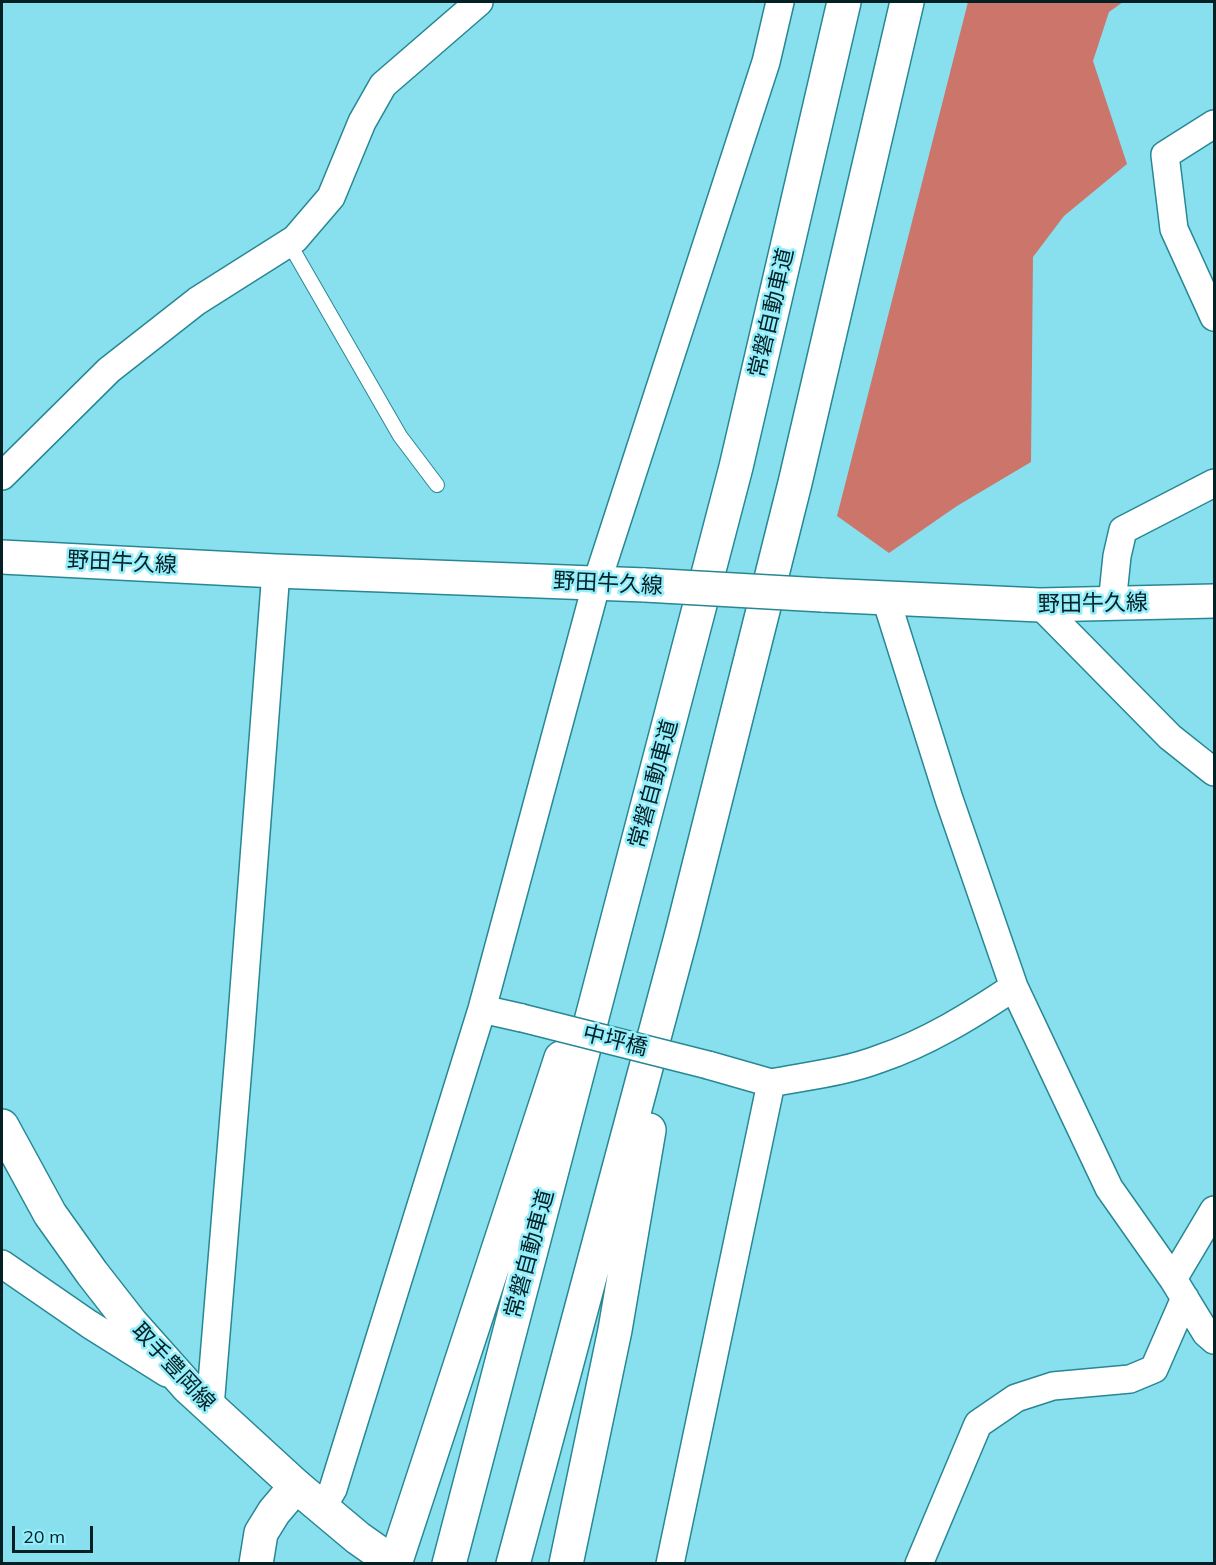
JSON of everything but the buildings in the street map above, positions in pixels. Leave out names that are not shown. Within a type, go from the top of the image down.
[{"type":"main road","name":"常磐自動車道","points":[[449,1563],[736,467],[844,2]]},
{"type":"main road","points":[[513,1563],[682,933],[795,483],[908,2]]},
{"type":"main road","name":"野田牛久線","points":[[2,557],[276,571],[597,582],[886,599],[1040,605],[1215,601]]},
{"type":"main road","points":[[395,1563],[669,729]]},
{"type":"main road","points":[[566,1563],[615,1330],[682,933]]},
{"type":"main road","name":"取手豊岡線","points":[[2,1126],[50,1214],[131,1323],[199,1397],[296,1486],[358,1538],[395,1563]]},
{"type":"main road","points":[[256,1563],[261,1533],[274,1512],[296,1486]]},
{"type":"street","points":[[2,476],[109,370],[197,301],[295,239],[331,197],[362,122],[383,85],[479,2]]},
{"type":"street","points":[[322,1508],[333,1489],[482,1009],[597,582],[766,62],[780,2]]},
{"type":"street","points":[[1215,124],[1165,155],[1174,229],[1215,318]]},
{"type":"street","points":[[1112,604],[1117,556],[1123,530],[1215,483]]},
{"type":"street","points":[[2,1264],[199,1397],[240,1042],[276,571]]},
{"type":"street","points":[[886,599],[949,799],[1014,987],[1108,1188],[1179,1288],[1206,1332],[1215,1340]]},
{"type":"street","points":[[1040,605],[1170,736],[1215,772]]},
{"type":"street","points":[[670,1563],[771,1083],[844,1070],[880,1059],[941,1032],[1014,987]]},
{"type":"street","name":"中坪橋","points":[[482,1009],[708,1065],[771,1083]]},
{"type":"street","points":[[920,1563],[978,1424],[1016,1398],[1053,1386],[1130,1379],[1154,1369],[1179,1288],[1215,1210]]},
{"type":"lane","points":[[289,243],[400,436],[437,485]]},
{"type":"shaded area","points":[[968,2],[1123,2],[1109,12],[1093,61],[1127,164],[1064,216],[1033,257],[1031,462],[957,506],[889,553],[837,516]]}]
